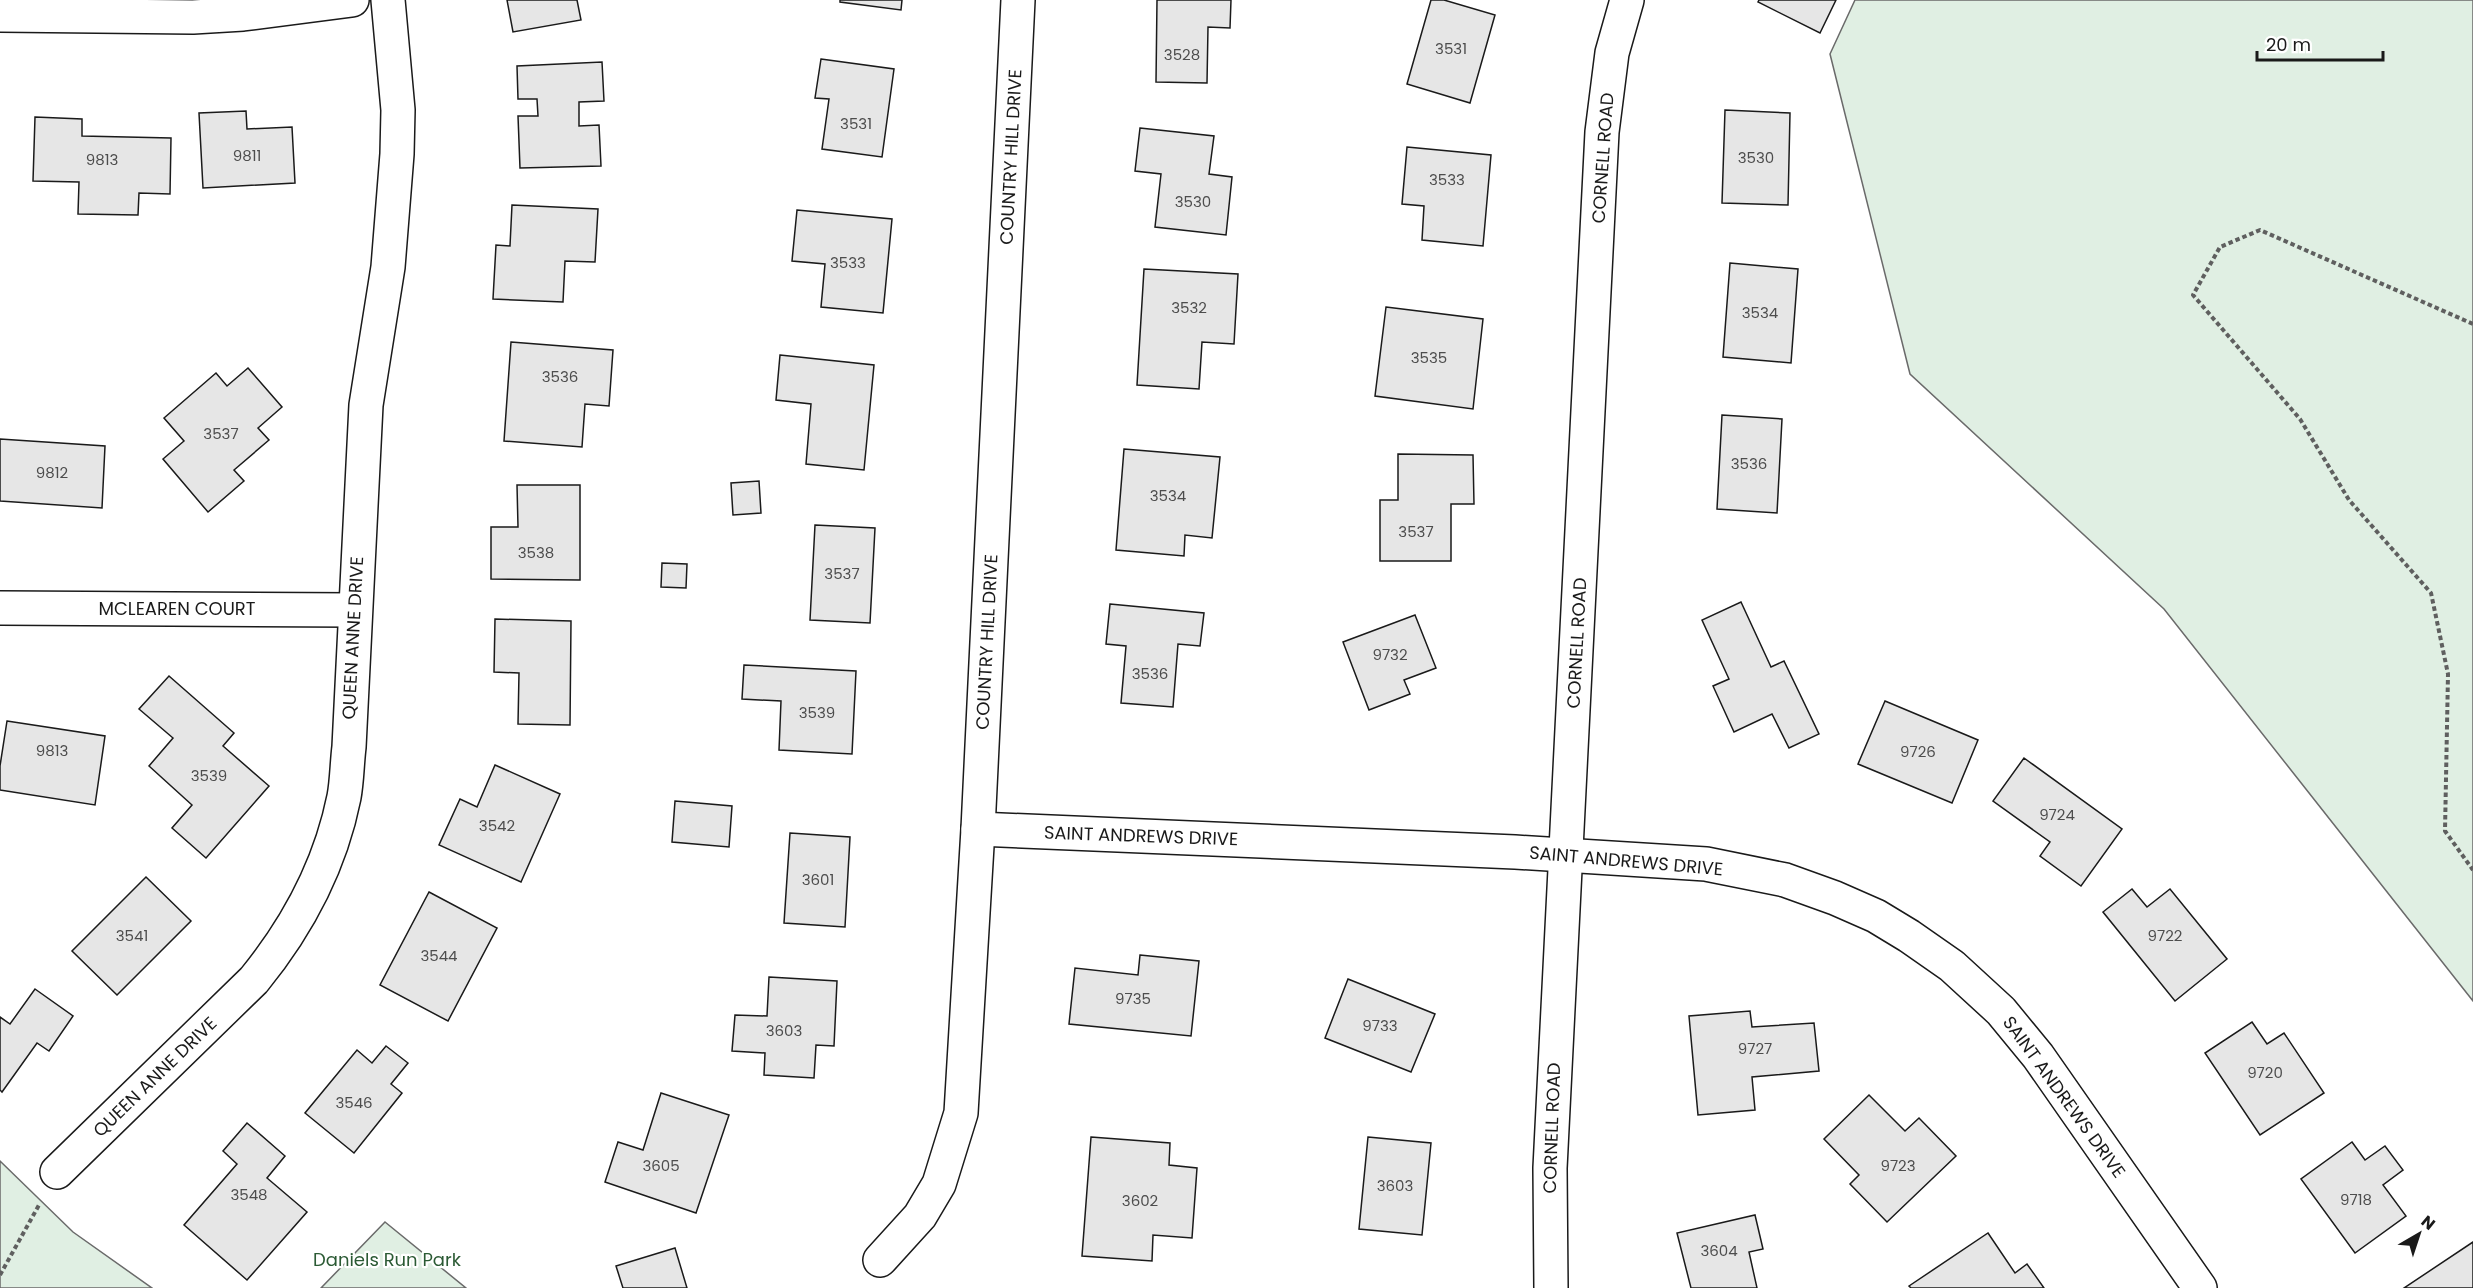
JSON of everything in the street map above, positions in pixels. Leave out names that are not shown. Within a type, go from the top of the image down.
[{"type":"street","points":[[0,15],[193,17],[243,14],[352,0]]},
{"type":"street","name":"QUEEN ANNE DRIVE","points":[[57,1172],[254,980],[282,945],[309,901],[331,846],[344,796],[349,747],[354,610],[366,405],[388,267],[397,154],[398,110],[388,0]]},
{"type":"street","name":"COUNTRY HILL DRIVE","points":[[880,1260],[920,1216],[939,1184],[961,1113],[978,829],[1018,0]]},
{"type":"street","name":"CORNELL ROAD","points":[[1551,1288],[1550,1168],[1602,132],[1612,53],[1627,0]]},
{"type":"street","name":"MCLEAREN COURT","points":[[0,609],[354,610]]},
{"type":"street","name":"SAINT ANDREWS DRIVE","points":[[978,829],[1564,855],[1706,864],[1785,880],[1835,898],[1876,916],[1909,936],[1952,966],[2001,1011],[2038,1056],[2200,1288]]},
{"type":"path","points":[[2473,324],[2260,230],[2220,247],[2193,295],[2300,419],[2349,500],[2431,593],[2448,674],[2445,831],[2473,870]]},
{"type":"path","points":[[0,1275],[57,1172]]},
{"type":"green space","points":[[1855,0],[2473,0],[2473,1001],[2164,609],[1910,374],[1830,54]]},
{"type":"green space","points":[[0,1161],[73,1232],[152,1288],[0,1288]]},
{"type":"green space","name":"Daniels Run Park","points":[[385,1222],[466,1288],[321,1288]]},
{"type":"building","points":[[507,0],[577,0],[581,20],[513,32]]},
{"type":"building","points":[[840,0],[902,0],[901,10],[840,2]]},
{"type":"building","points":[[1157,0],[1231,0],[1230,28],[1208,27],[1207,83],[1156,82]]},
{"type":"building","points":[[1431,0],[1444,0],[1495,15],[1470,103],[1407,84]]},
{"type":"building","points":[[1759,0],[1836,0],[1820,33],[1758,2]]},
{"type":"building","points":[[821,59],[894,69],[882,157],[822,149],[829,99],[815,98]]},
{"type":"building","points":[[602,62],[604,101],[579,102],[579,126],[599,125],[601,166],[520,168],[518,116],[538,116],[537,99],[518,99],[517,66]]},
{"type":"building","points":[[1725,110],[1790,113],[1788,205],[1722,203]]},
{"type":"building","points":[[246,111],[247,129],[292,127],[295,183],[203,188],[199,113]]},
{"type":"building","points":[[35,117],[82,119],[82,136],[171,138],[170,194],[139,193],[138,215],[78,214],[79,182],[33,181]]},
{"type":"building","points":[[1140,128],[1214,136],[1209,174],[1232,177],[1226,235],[1155,227],[1161,174],[1135,171]]},
{"type":"building","points":[[1407,147],[1491,155],[1483,246],[1422,240],[1424,206],[1402,204]]},
{"type":"building","points":[[512,205],[598,209],[595,262],[565,261],[563,302],[493,299],[496,245],[510,246]]},
{"type":"building","points":[[797,210],[892,219],[883,313],[821,307],[825,264],[792,261]]},
{"type":"building","points":[[1730,263],[1798,269],[1791,363],[1723,357]]},
{"type":"building","points":[[1144,269],[1238,274],[1234,344],[1202,342],[1199,389],[1137,385]]},
{"type":"building","points":[[1386,307],[1483,319],[1473,409],[1375,396]]},
{"type":"building","points":[[511,342],[613,350],[609,406],[585,404],[582,447],[504,441]]},
{"type":"building","points":[[780,355],[874,365],[864,470],[806,464],[811,404],[776,400]]},
{"type":"building","points":[[248,368],[282,407],[258,428],[269,440],[234,470],[244,481],[208,512],[163,459],[184,441],[164,418],[216,373],[227,386]]},
{"type":"building","points":[[1722,415],[1782,419],[1777,513],[1717,509]]},
{"type":"building","points":[[0,439],[105,446],[102,508],[0,501]]},
{"type":"building","points":[[1124,449],[1220,457],[1212,538],[1185,535],[1184,556],[1116,550]]},
{"type":"building","points":[[1398,454],[1473,455],[1474,504],[1451,504],[1451,561],[1380,561],[1380,500],[1398,500]]},
{"type":"building","points":[[759,481],[761,513],[733,515],[731,483]]},
{"type":"building","points":[[517,485],[580,485],[580,580],[491,579],[491,527],[518,527]]},
{"type":"building","points":[[815,525],[875,528],[870,623],[810,620]]},
{"type":"building","points":[[662,563],[687,564],[686,588],[661,587]]},
{"type":"building","points":[[1741,602],[1771,667],[1784,661],[1819,734],[1789,748],[1772,714],[1734,732],[1713,686],[1729,679],[1702,620]]},
{"type":"building","points":[[1110,604],[1204,613],[1200,646],[1178,644],[1173,707],[1121,703],[1126,646],[1106,644]]},
{"type":"building","points":[[1415,615],[1436,668],[1404,680],[1410,694],[1369,710],[1343,642]]},
{"type":"building","points":[[495,619],[571,621],[570,725],[518,724],[519,673],[494,672]]},
{"type":"building","points":[[744,665],[856,671],[852,754],[779,750],[781,701],[742,699]]},
{"type":"building","points":[[169,676],[234,733],[223,746],[269,786],[206,858],[172,828],[192,805],[149,766],[173,738],[139,709]]},
{"type":"building","points":[[1885,701],[1978,740],[1952,803],[1858,764]]},
{"type":"building","points":[[7,721],[105,736],[95,805],[0,790],[0,766]]},
{"type":"building","points":[[2024,758],[2122,829],[2081,886],[2040,856],[2050,842],[1993,801]]},
{"type":"building","points":[[495,765],[560,794],[521,882],[439,845],[460,799],[477,807]]},
{"type":"building","points":[[675,801],[732,806],[729,847],[672,842]]},
{"type":"building","points":[[790,833],[850,837],[845,927],[784,923]]},
{"type":"building","points":[[146,877],[191,921],[117,995],[72,951]]},
{"type":"building","points":[[2132,889],[2147,907],[2170,889],[2227,959],[2175,1001],[2103,912]]},
{"type":"building","points":[[429,892],[497,928],[448,1021],[380,985]]},
{"type":"building","points":[[1140,955],[1199,961],[1191,1036],[1069,1024],[1075,968],[1138,975]]},
{"type":"building","points":[[769,977],[837,981],[834,1046],[816,1045],[814,1078],[764,1075],[765,1053],[732,1051],[735,1015],[767,1016]]},
{"type":"building","points":[[1348,979],[1435,1014],[1411,1072],[1325,1038]]},
{"type":"building","points":[[35,989],[73,1016],[49,1051],[37,1043],[2,1092],[0,1090],[0,1017],[10,1024]]},
{"type":"building","points":[[1750,1011],[1752,1027],[1814,1023],[1819,1071],[1752,1077],[1755,1110],[1698,1115],[1689,1016]]},
{"type":"building","points":[[2252,1022],[2267,1044],[2284,1033],[2324,1093],[2260,1135],[2205,1053]]},
{"type":"building","points":[[386,1046],[408,1063],[391,1084],[402,1093],[354,1153],[305,1113],[357,1050],[372,1063]]},
{"type":"building","points":[[661,1093],[729,1115],[696,1213],[605,1182],[618,1142],[643,1150]]},
{"type":"building","points":[[1869,1095],[1905,1131],[1919,1118],[1956,1156],[1887,1222],[1850,1184],[1859,1175],[1824,1139]]},
{"type":"building","points":[[247,1123],[285,1156],[267,1178],[307,1212],[247,1280],[184,1225],[237,1164],[223,1151]]},
{"type":"building","points":[[1091,1137],[1170,1143],[1169,1165],[1197,1168],[1192,1238],[1153,1235],[1152,1261],[1082,1256]]},
{"type":"building","points":[[1368,1137],[1431,1143],[1422,1235],[1359,1229]]},
{"type":"building","points":[[2352,1142],[2365,1160],[2385,1146],[2403,1170],[2383,1185],[2406,1216],[2355,1253],[2301,1179]]},
{"type":"building","points":[[1755,1215],[1763,1249],[1749,1252],[1757,1288],[1691,1288],[1677,1233]]},
{"type":"building","points":[[1988,1233],[2015,1273],[2027,1264],[2044,1288],[1911,1288],[1909,1286]]},
{"type":"building","points":[[2473,1242],[2473,1288],[2404,1288]]},
{"type":"building","points":[[675,1248],[687,1288],[623,1288],[616,1266]]}]
